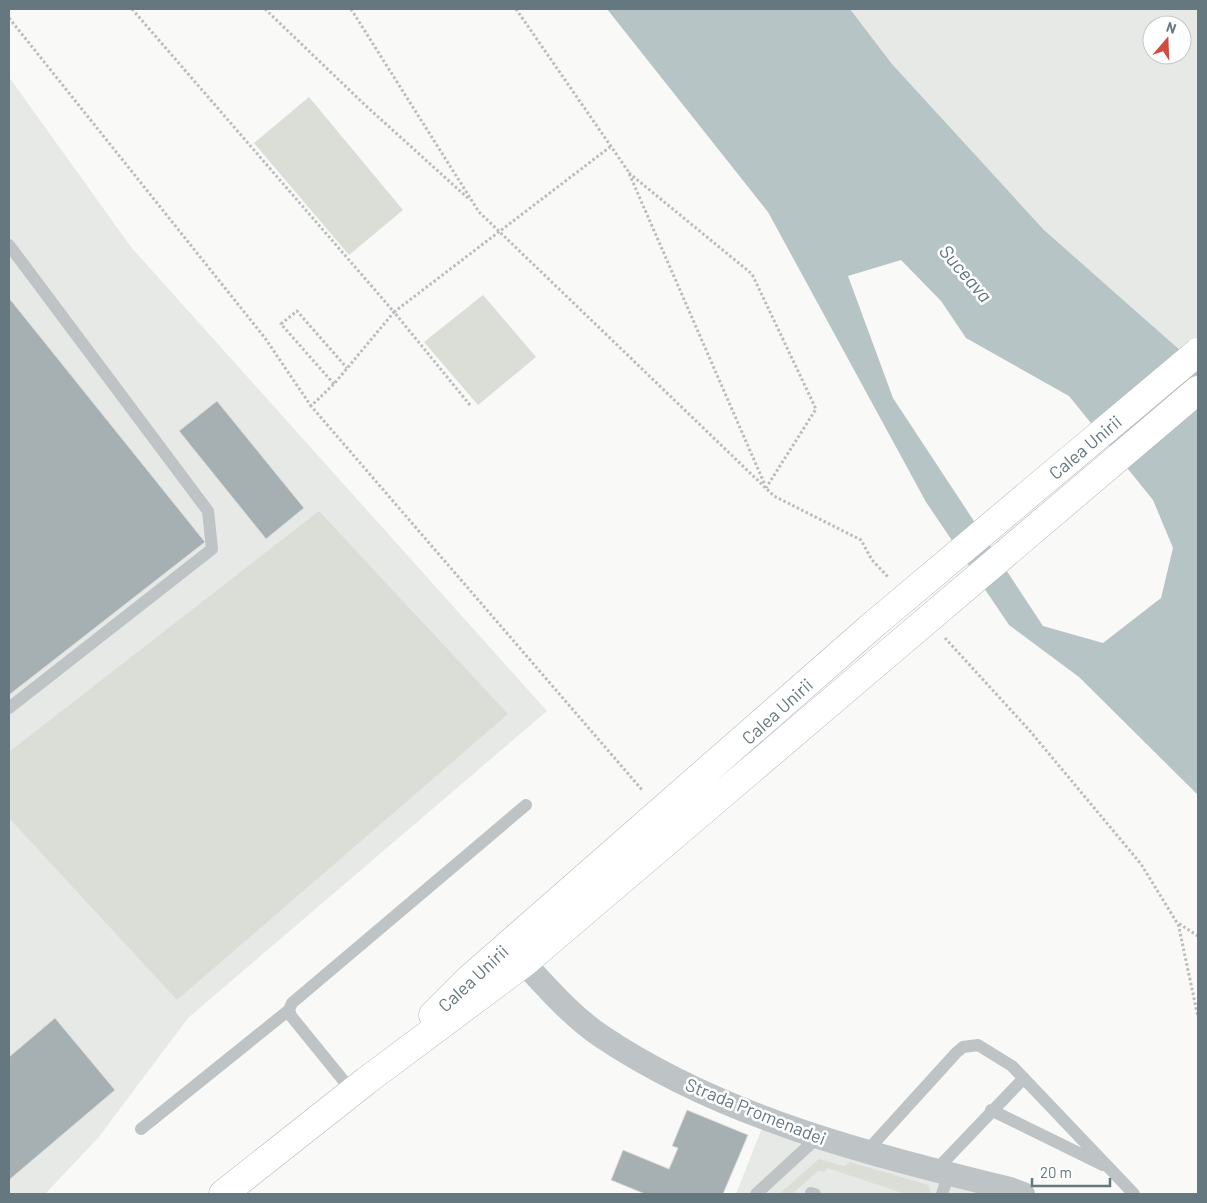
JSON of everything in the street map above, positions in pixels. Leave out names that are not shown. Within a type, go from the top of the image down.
[{"type":"main road","name":"Calea Unirii","points":[[516,954],[661,812],[873,625],[1198,352]]},
{"type":"main road","name":"Calea Unirii","points":[[223,1194],[359,1086],[516,954],[892,649],[1198,390]]},
{"type":"street","name":"Strada Promenadei","points":[[516,954],[599,1035],[675,1079],[817,1138],[866,1152],[942,1179],[1010,1189],[1023,1194]]},
{"type":"lane","points":[[9,245],[208,511],[212,548],[9,708]]},
{"type":"lane","points":[[141,1129],[289,1010],[292,1003],[526,804]]},
{"type":"lane","points":[[289,1010],[291,1016],[359,1086]]},
{"type":"lane","points":[[866,1152],[963,1047],[978,1045],[1012,1066],[1134,1194]]},
{"type":"lane","points":[[942,1179],[991,1110],[1024,1078]]},
{"type":"lane","points":[[991,1110],[1111,1169]]},
{"type":"lane","points":[[756,1194],[817,1138]]},
{"type":"path","points":[[132,9],[394,312],[470,404]]},
{"type":"path","points":[[265,9],[364,105],[474,204],[499,231],[774,496],[861,540],[872,560],[892,581]]},
{"type":"path","points":[[351,9],[474,204]]},
{"type":"path","points":[[516,9],[628,171],[766,488]]},
{"type":"path","points":[[9,18],[265,338],[311,406],[661,812]]},
{"type":"path","points":[[311,406],[334,384],[394,312],[610,147]]},
{"type":"path","points":[[628,171],[752,274],[816,409],[766,488]]},
{"type":"path","points":[[334,384],[281,324],[297,310],[348,368]]},
{"type":"path","points":[[938,631],[1030,731],[1141,864],[1178,926],[1198,1017]]},
{"type":"path","points":[[1178,926],[1178,923],[1198,936]]},
{"type":"shaded area","points":[[850,9],[1198,9],[1198,366],[1044,230],[892,64]]},
{"type":"shaded area","points":[[9,77],[131,247],[547,711],[188,1018],[98,1138],[45,1194],[9,1194]]},
{"type":"shaded area","points":[[309,97],[403,210],[349,255],[254,143]]},
{"type":"shaded area","points":[[483,295],[536,357],[478,405],[424,342]]},
{"type":"shaded area","points":[[319,511],[508,714],[177,1000],[9,818],[9,752]]},
{"type":"shaded area","points":[[762,1128],[1021,1194],[736,1194]]},
{"type":"shaded area","points":[[819,1159],[844,1166],[850,1162],[928,1185],[931,1192],[929,1194],[905,1194],[827,1168],[825,1172],[818,1171],[792,1194],[779,1194]]},
{"type":"water","name":"Suceava","points":[[607,9],[850,9],[892,64],[1044,230],[1198,366],[1198,795],[1079,677],[1009,625],[926,502],[768,212]],"holes":[[[901,260],[941,301],[966,338],[1069,396],[1153,500],[1173,548],[1161,598],[1103,643],[1043,626],[893,398],[848,276]]]},
{"type":"building","points":[[9,298],[205,542],[9,695]]},
{"type":"building","points":[[217,401],[304,508],[266,539],[179,431]]},
{"type":"building","points":[[55,1018],[115,1090],[9,1180],[9,1057]]},
{"type":"building","points":[[687,1110],[748,1135],[723,1194],[645,1194],[611,1180],[623,1150],[669,1169],[678,1148],[672,1146]]}]
